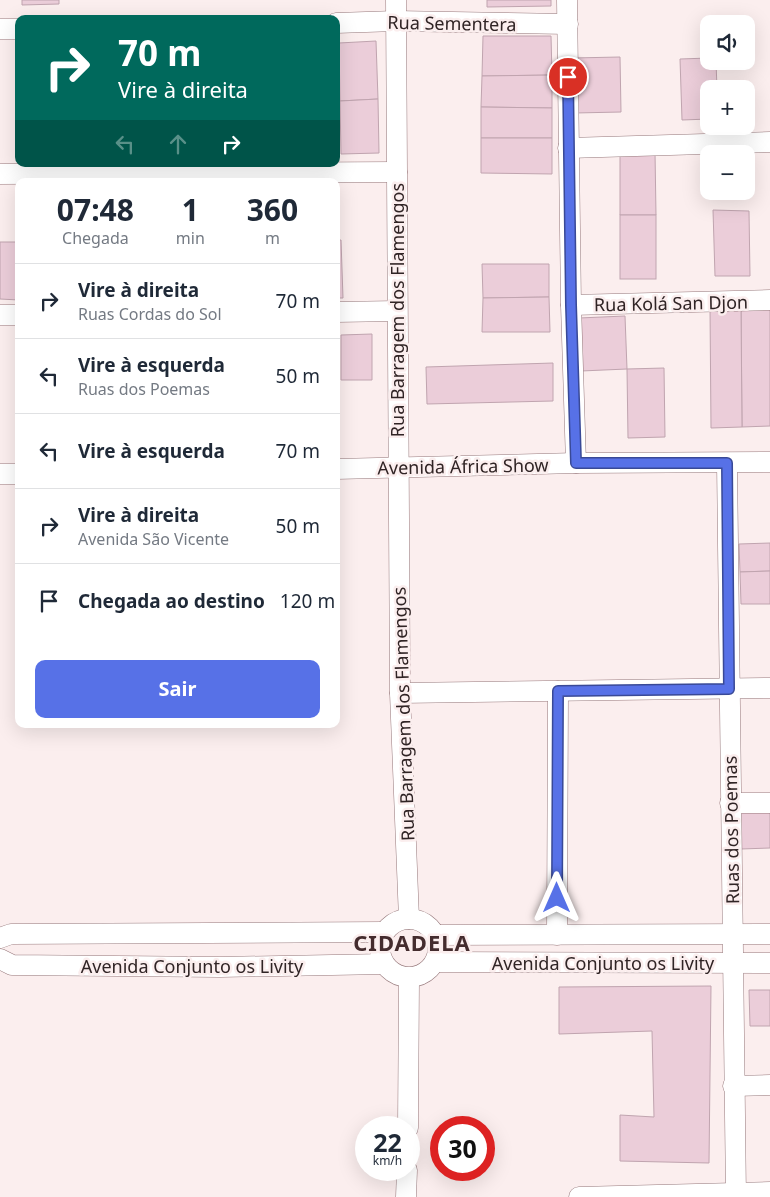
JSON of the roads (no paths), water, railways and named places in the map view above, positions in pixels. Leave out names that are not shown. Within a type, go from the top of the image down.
[{"type":"street","name":"Rua Barragem dos Flamengos","points":[[396,0],[400,693],[409,919]]},
{"type":"street","points":[[567,0],[571,305],[576,463]]},
{"type":"street","name":"Rua Sementera","points":[[340,23],[396,21],[568,24]]},
{"type":"street","points":[[0,29],[15,29]]},
{"type":"street","points":[[568,148],[770,142]]},
{"type":"street","points":[[0,174],[397,172]]},
{"type":"street","name":"Rua Kolá San Djon","points":[[571,305],[770,300]]},
{"type":"street","points":[[340,312],[397,311]]},
{"type":"street","points":[[0,315],[15,315]]},
{"type":"street","name":"Avenida África Show","points":[[340,469],[576,463],[770,462]]},
{"type":"street","name":"Ruas dos Poemas","points":[[727,463],[733,1086],[736,1195]]},
{"type":"street","points":[[0,474],[15,474]]},
{"type":"street","points":[[400,693],[770,688]]},
{"type":"street","points":[[557,935],[558,691]]},
{"type":"street","points":[[730,803],[770,802]]},
{"type":"street","points":[[409,919],[424,923],[436,935],[438,947],[435,962],[430,969],[423,974],[409,978],[395,974],[384,964],[380,946],[384,932],[395,922],[409,919]]},
{"type":"street","name":"Avenida Conjunto os Livity","points":[[0,938],[11,934],[384,932]]},
{"type":"street","name":"Avenida Conjunto os Livity","points":[[436,935],[770,934]]},
{"type":"street","name":"Avenida Conjunto os Livity","points":[[0,960],[12,966],[220,967],[384,964]]},
{"type":"street","name":"Avenida Conjunto os Livity","points":[[435,962],[770,963]]},
{"type":"street","points":[[408,1116],[409,978]]},
{"type":"street","points":[[733,1086],[770,1085]]},
{"type":"street","points":[[406,1197],[407,1181]]},
{"type":"street","points":[[579,1197],[736,1195],[770,1192]]},
{"type":"district","name":"CIDADELA","points":[[412,942]]}]
